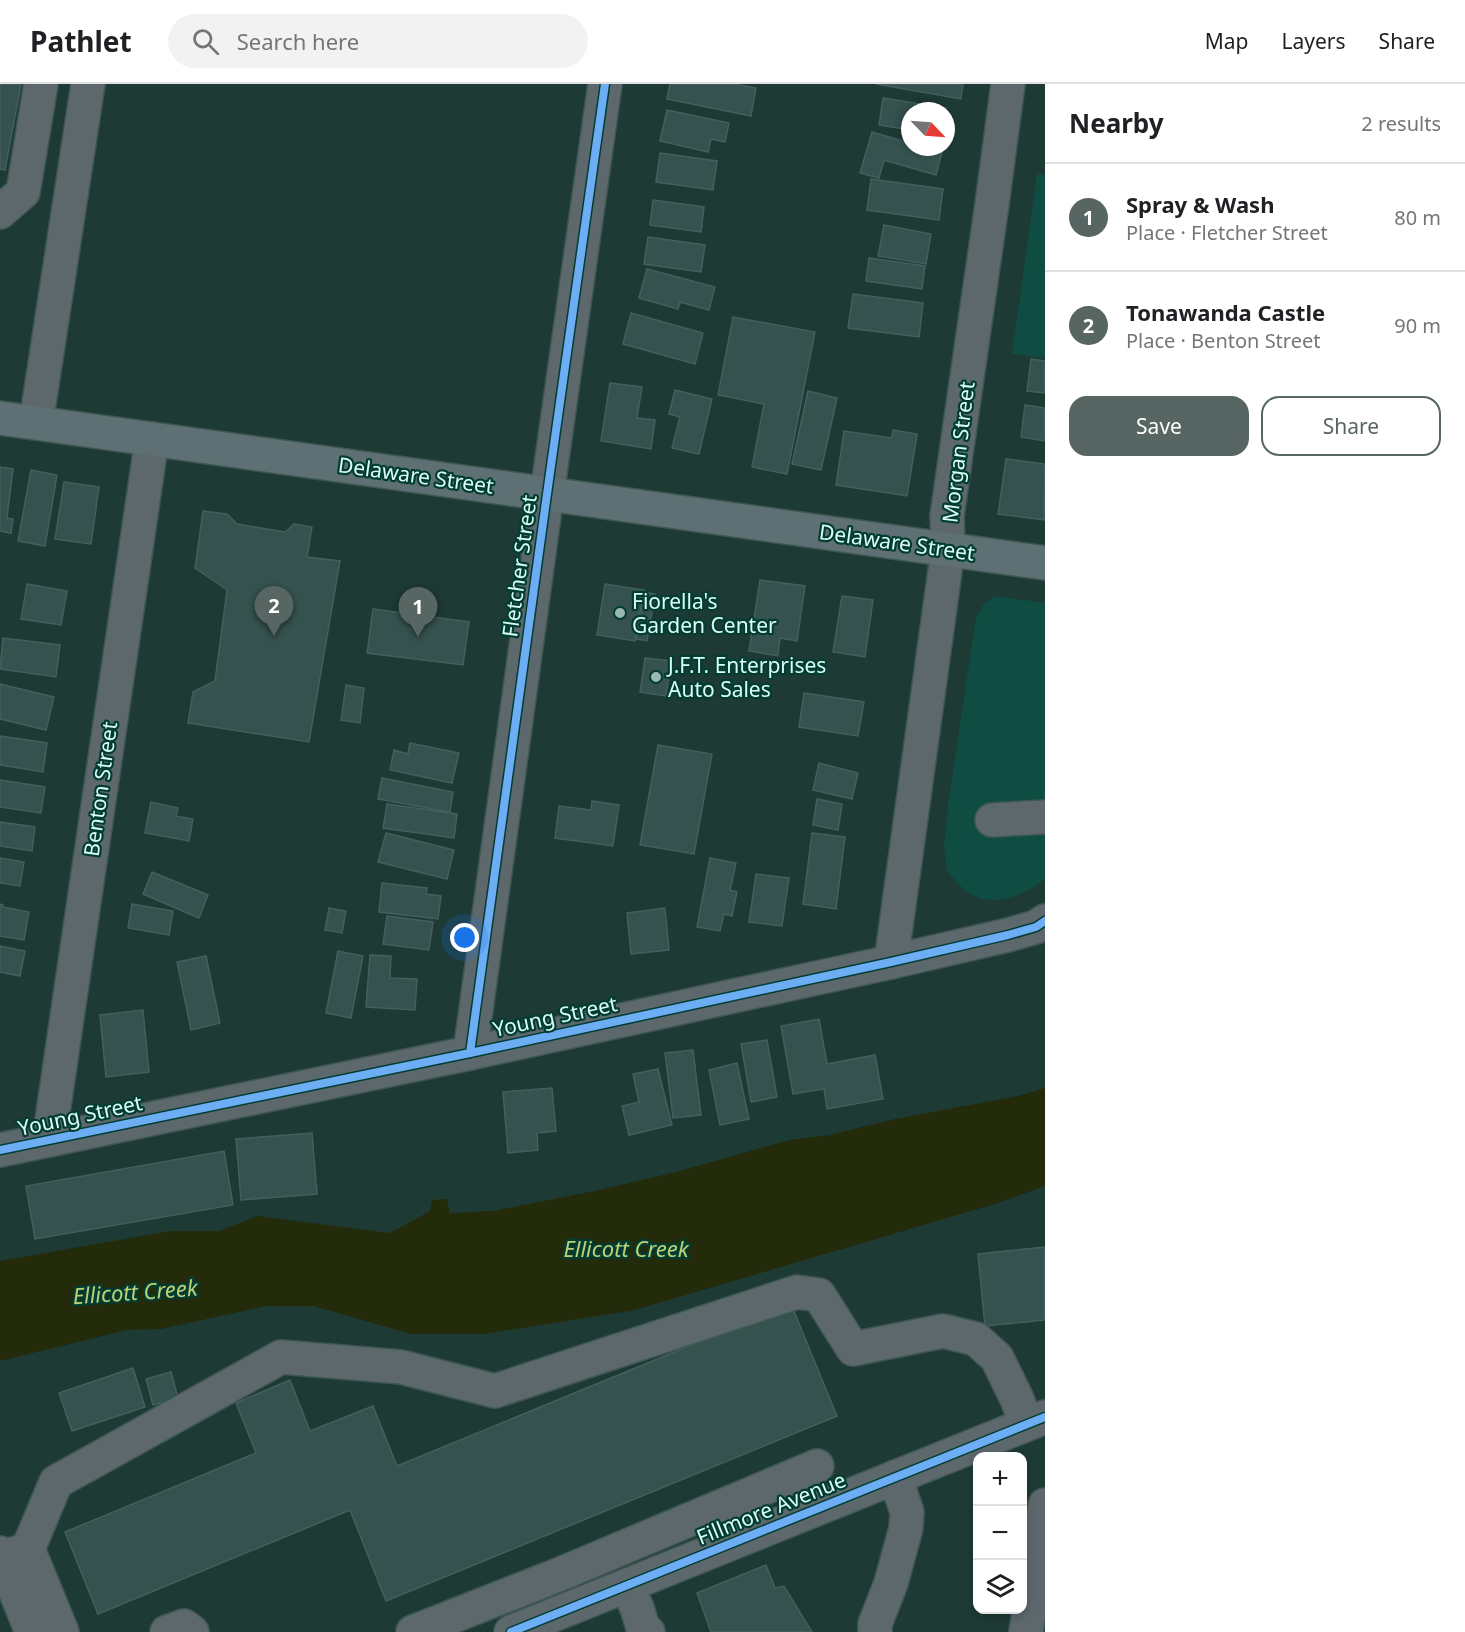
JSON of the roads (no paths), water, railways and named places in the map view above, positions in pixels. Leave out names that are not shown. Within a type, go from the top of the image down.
[{"type":"main road","name":"Delaware Street","points":[[0,418],[1045,563]]},
{"type":"street","points":[[0,212],[23,192],[42,84]]},
{"type":"street","points":[[36,423],[88,84]]},
{"type":"street","name":"Fletcher Street","points":[[470,1053],[605,84]]},
{"type":"street","name":"Morgan Street","points":[[891,962],[948,549],[947,516],[1008,84]]},
{"type":"street","name":"Benton Street","points":[[49,1140],[152,439]]},
{"type":"street","points":[[992,820],[1045,817]]},
{"type":"street","name":"Young Street","points":[[0,1150],[470,1053],[891,962],[1008,935],[1036,927],[1045,921]]},
{"type":"street","points":[[18,1619],[10,1553],[56,1482],[281,1357],[401,1367],[495,1391],[797,1292],[819,1295],[853,1349],[943,1331],[976,1340],[997,1358],[1017,1399],[1036,1421]]},
{"type":"street","name":"Fillmore Avenue","points":[[511,1632],[1036,1421]]},
{"type":"street","points":[[413,1632],[558,1575],[817,1466]]},
{"type":"street","points":[[875,1632],[875,1624],[891,1583],[906,1528],[907,1512],[895,1477]]},
{"type":"street","points":[[1026,1632],[1045,1505]]},
{"type":"street","points":[[10,1553],[62,1632]]},
{"type":"street","points":[[627,1586],[643,1628],[648,1632]]},
{"type":"street","points":[[167,1632],[184,1626],[192,1632]]},
{"type":"water","name":"Ellicott Creek","points":[[1045,1088],[1045,1186],[998,1203],[635,1310],[484,1334],[411,1334],[313,1306],[266,1306],[161,1329],[127,1330],[0,1361],[0,1261],[170,1231],[219,1231],[257,1216],[390,1233],[430,1211],[432,1200],[447,1199],[450,1213],[492,1211],[676,1172],[790,1140],[830,1135],[895,1119],[1018,1096]]},
{"type":"place","name":"Fiorella's Garden Center","points":[[620,613]]},
{"type":"place","name":"Tonawanda Castle","points":[[274,636]]},
{"type":"place","name":"Spray & Wash","points":[[418,637]]},
{"type":"place","name":"J.F.T. Enterprises Auto Sales","points":[[656,677]]}]
